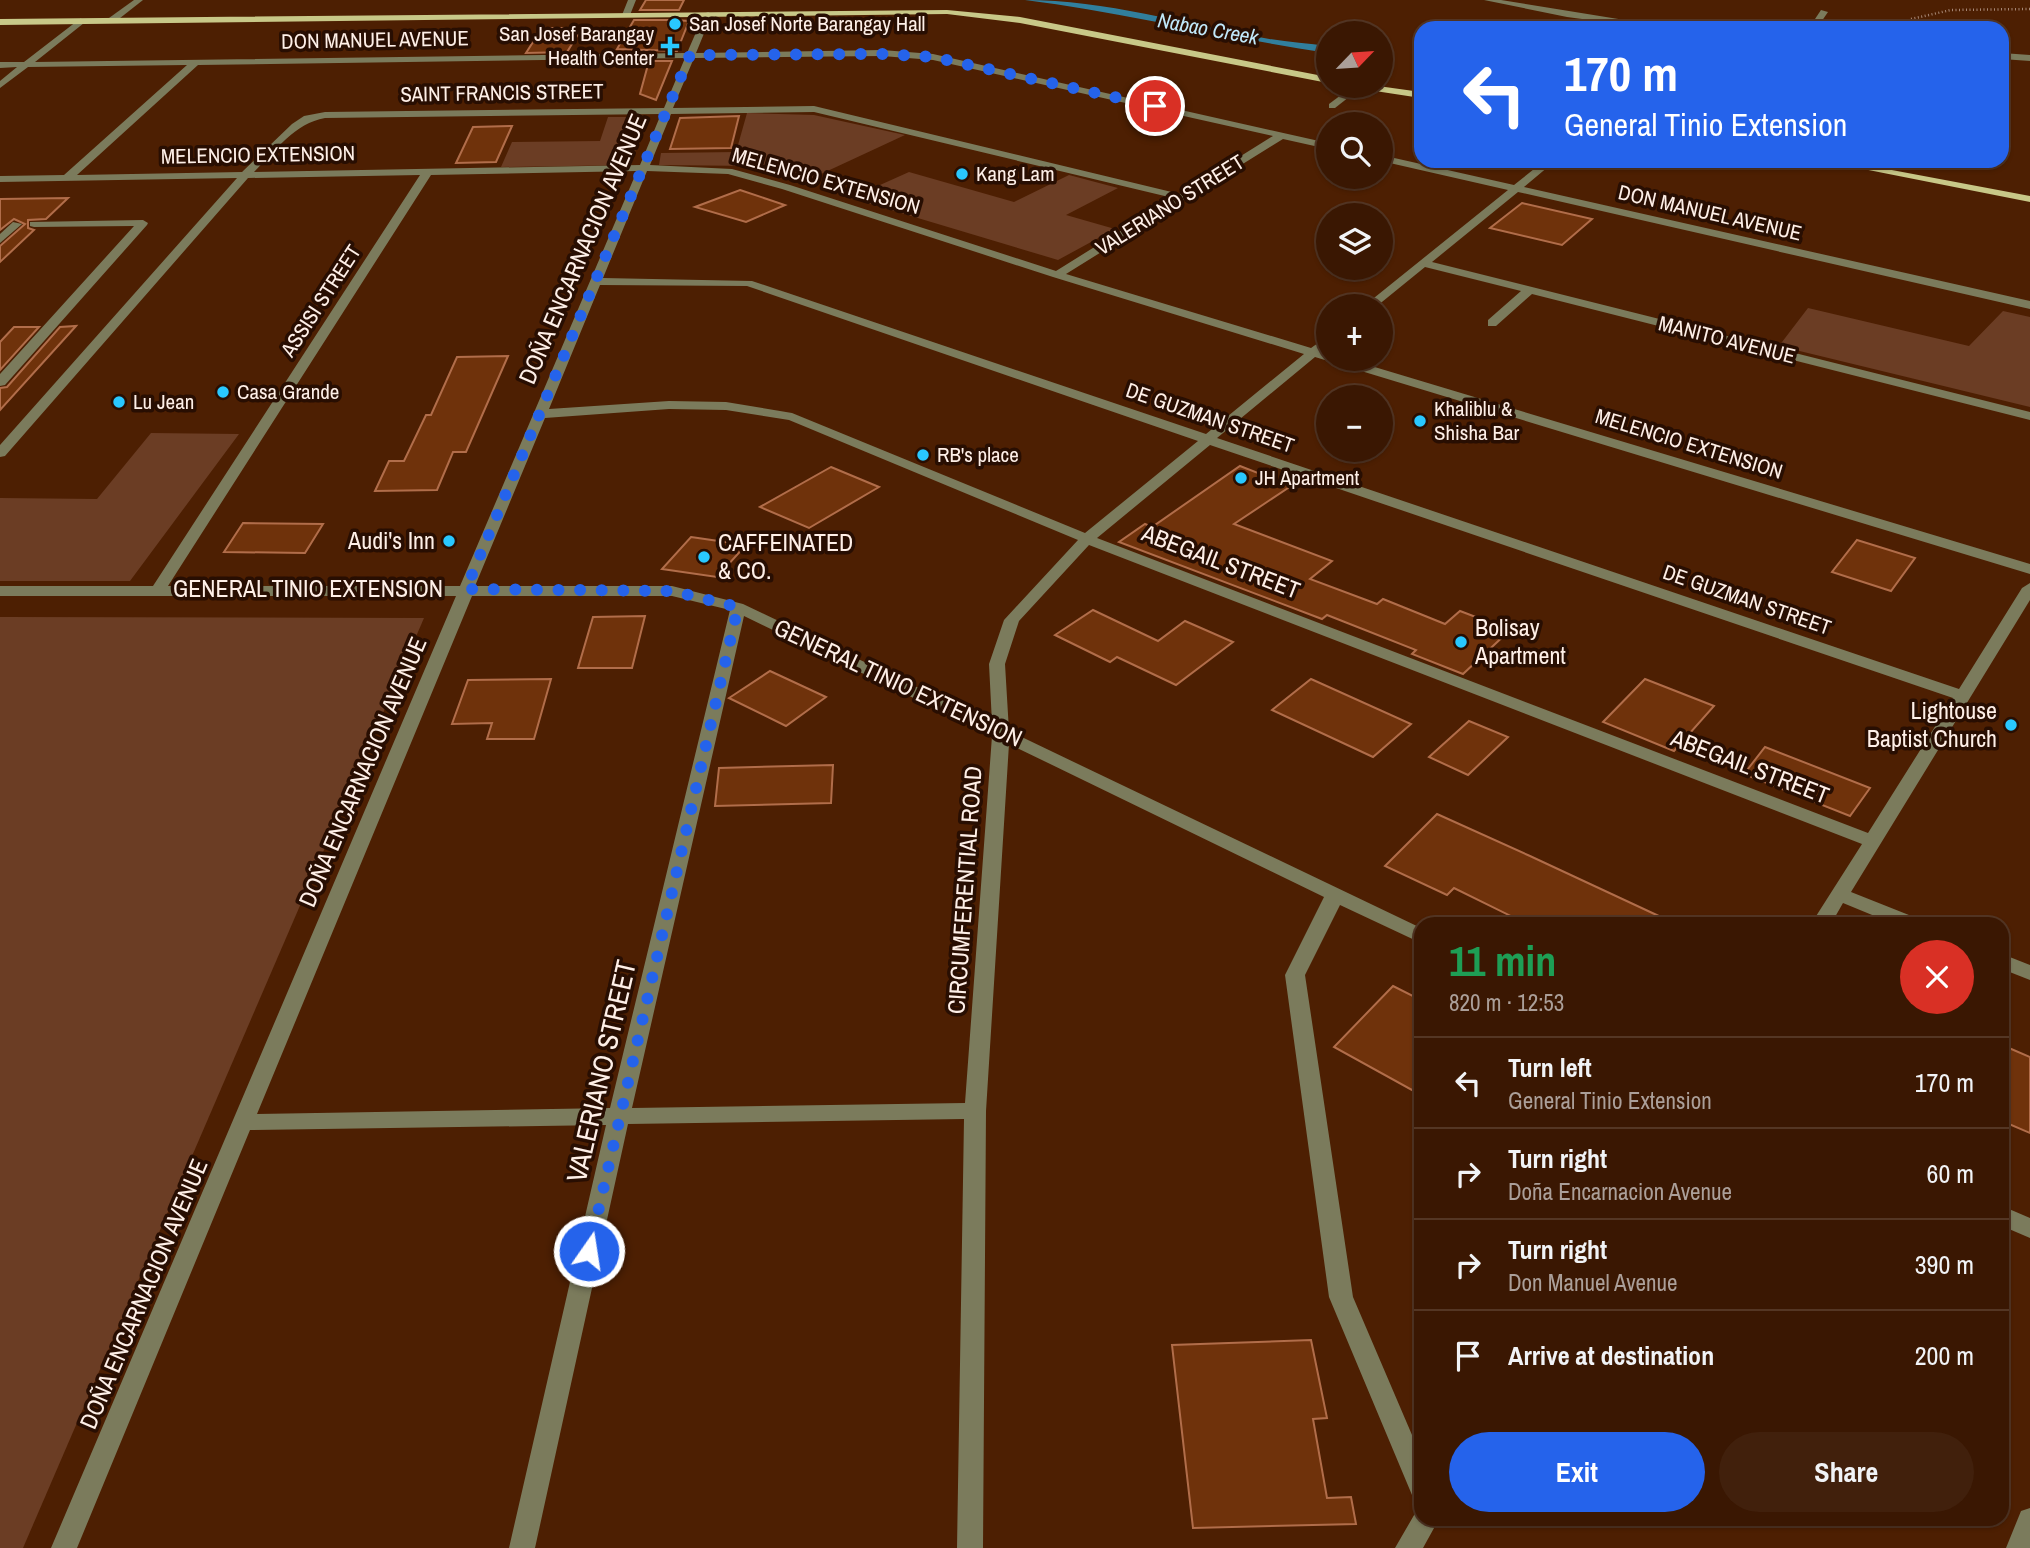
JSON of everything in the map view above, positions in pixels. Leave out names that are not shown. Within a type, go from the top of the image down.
[{"type":"main road","points":[[0,22],[947,12],[1020,20],[1316,78]]},
{"type":"main road","points":[[1393,91],[1414,94]]},
{"type":"main road","points":[[1865,168],[2030,199]]},
{"type":"street","points":[[112,20],[139,0]]},
{"type":"street","points":[[626,15],[632,0]]},
{"type":"street","points":[[1489,0],[1615,21]]},
{"type":"street","points":[[1818,21],[1824,12]]},
{"type":"street","name":"DOÑA ENCARNACION AVENUE","points":[[64,1548],[708,14]]},
{"type":"street","points":[[0,85],[81,21]]},
{"type":"street","name":"DON MANUEL AVENUE","points":[[0,65],[690,55],[882,54],[933,57],[1316,143]]},
{"type":"street","points":[[2009,56],[2030,58]]},
{"type":"street","points":[[67,178],[195,62]]},
{"type":"street","points":[[1332,106],[1343,98]]},
{"type":"street","name":"SAINT FRANCIS STREET","points":[[0,453],[244,176],[295,126],[307,118],[325,115],[814,109],[1184,198]]},
{"type":"street","name":"VALERIANO STREET","points":[[1057,275],[1282,135]]},
{"type":"street","name":"DON MANUEL AVENUE","points":[[1393,161],[1414,165]]},
{"type":"street","name":"MELENCIO EXTENSION","points":[[0,179],[426,174],[643,168],[728,171],[786,187],[1057,275],[1316,353]]},
{"type":"street","name":"DON MANUEL AVENUE","points":[[1426,168],[2030,305]]},
{"type":"street","points":[[1385,294],[1541,168]]},
{"type":"street","name":"ASSISI STREET","points":[[158,590],[426,174]]},
{"type":"street","points":[[0,382],[142,223],[34,224]]},
{"type":"street","points":[[0,240],[17,224]]},
{"type":"street","name":"MANITO AVENUE","points":[[1423,263],[2030,416]]},
{"type":"street","name":"DE GUZMAN STREET","points":[[596,281],[748,283],[1962,696]]},
{"type":"street","points":[[1492,323],[1530,290]]},
{"type":"street","name":"CIRCUMFERENTIAL ROAD","points":[[970,1548],[975,1111],[1001,732],[997,664],[1012,620],[1087,539],[1207,439],[1316,358]]},
{"type":"street","name":"MELENCIO EXTENSION","points":[[1376,371],[2030,569]]},
{"type":"street","name":"ABEGAIL STREET","points":[[540,414],[669,405],[715,405],[792,417],[1087,539],[1871,841]]},
{"type":"street","points":[[1826,917],[2030,588]]},
{"type":"street","name":"GENERAL TINIO EXTENSION","points":[[0,591],[672,591],[738,607],[1414,933]]},
{"type":"street","name":"VALERIANO STREET","points":[[523,1548],[619,1115],[738,607]]},
{"type":"street","points":[[1335,895],[1295,975],[1341,1297],[1414,1470]]},
{"type":"street","points":[[1841,895],[1895,917]]},
{"type":"street","points":[[2009,964],[2030,973]]},
{"type":"street","points":[[243,1122],[975,1111]]},
{"type":"street","points":[[2009,1218],[2030,1229]]},
{"type":"street","points":[[2019,1548],[2030,1520]]},
{"type":"street","points":[[1408,1548],[1422,1526]]},
{"type":"path","points":[[1911,19],[1951,10],[2030,9]]},
{"type":"shaded area","points":[[747,113],[814,115],[905,135],[806,181],[751,166],[659,165],[661,153],[736,152]]},
{"type":"shaded area","points":[[608,117],[646,117],[631,165],[501,167],[512,142],[600,141]]},
{"type":"shaded area","points":[[909,172],[1014,202],[1069,175],[1118,188],[1066,215],[1115,229],[1058,260],[851,198]]},
{"type":"shaded area","points":[[1808,308],[1969,346],[2003,311],[2030,317],[2030,407],[1779,346]]},
{"type":"shaded area","points":[[151,433],[239,434],[130,581],[0,581],[0,498],[97,499]]},
{"type":"shaded area","points":[[0,617],[424,618],[23,1548],[0,1548]]},
{"type":"water","name":"Nabao Creek","points":[[1025,0],[1115,8],[1264,38],[1316,44],[1316,51],[1252,40]]},
{"type":"building","points":[[646,0],[684,0],[679,10],[640,10]]},
{"type":"building","points":[[634,20],[689,21],[677,51],[617,49]]},
{"type":"building","points":[[542,28],[582,28],[567,52],[526,53]]},
{"type":"building","points":[[649,61],[672,61],[656,100],[640,94]]},
{"type":"building","points":[[739,116],[731,148],[670,149],[680,118]]},
{"type":"building","points":[[512,126],[496,162],[456,163],[473,127]]},
{"type":"building","points":[[740,190],[785,205],[746,222],[695,207]]},
{"type":"building","points":[[68,198],[46,219],[28,220],[28,228],[34,230],[0,262],[0,246],[25,224],[14,219],[0,230],[0,199]]},
{"type":"building","points":[[1522,203],[1592,219],[1562,245],[1490,228]]},
{"type":"building","points":[[76,326],[0,410],[0,388],[7,387],[60,327]]},
{"type":"building","points":[[14,327],[39,327],[0,370],[0,342]]},
{"type":"building","points":[[508,356],[466,452],[453,452],[437,490],[375,491],[389,461],[404,461],[426,415],[431,415],[457,357]]},
{"type":"building","points":[[1240,466],[1291,486],[1234,524],[1332,561],[1310,579],[1377,604],[1383,599],[1445,624],[1460,611],[1510,630],[1463,674],[1412,654],[1416,650],[1327,615],[1322,619],[1119,542],[1145,524],[1152,527]]},
{"type":"building","points":[[831,467],[879,487],[809,528],[760,507]]},
{"type":"building","points":[[243,523],[323,524],[305,553],[224,552]]},
{"type":"building","name":"CAFFEINATED & CO.","points":[[691,537],[746,545],[717,577],[662,569]]},
{"type":"building","points":[[1857,540],[1915,558],[1891,591],[1832,572]]},
{"type":"building","points":[[1093,610],[1158,641],[1185,621],[1233,642],[1176,685],[1117,657],[1110,662],[1055,635]]},
{"type":"building","points":[[645,616],[632,668],[578,668],[593,617]]},
{"type":"building","points":[[770,671],[826,697],[786,726],[729,698]]},
{"type":"building","points":[[551,679],[534,739],[487,739],[492,723],[452,724],[468,680]]},
{"type":"building","points":[[1311,679],[1411,724],[1373,757],[1272,710]]},
{"type":"building","points":[[1645,679],[1714,706],[1674,751],[1603,722]]},
{"type":"building","points":[[1469,721],[1508,737],[1468,775],[1429,757]]},
{"type":"building","points":[[1765,747],[1870,788],[1850,816],[1744,774]]},
{"type":"building","points":[[833,765],[831,803],[715,806],[719,768]]},
{"type":"building","points":[[1437,814],[1661,917],[1513,917],[1454,888],[1447,895],[1385,866]]},
{"type":"building","points":[[1393,986],[1414,996],[1414,1091],[1334,1047]]},
{"type":"building","points":[[2009,1048],[2030,1057],[2030,1133],[2009,1124]]},
{"type":"building","points":[[1311,1340],[1327,1418],[1313,1419],[1327,1498],[1351,1497],[1356,1524],[1193,1528],[1172,1345]]},
{"type":"place","name":"San Josef Norte Barangay Hall","points":[[675,24]]},
{"type":"place","name":"San Josef Barangay Health Center","points":[[670,46]]},
{"type":"place","name":"Kang Lam","points":[[962,174]]},
{"type":"place","name":"Casa Grande","points":[[223,392]]},
{"type":"place","name":"Lu Jean","points":[[119,402]]},
{"type":"place","name":"Khaliblu & Shisha Bar","points":[[1420,421]]},
{"type":"place","name":"RB's place","points":[[923,455]]},
{"type":"place","name":"JH Apartment","points":[[1241,478]]},
{"type":"place","name":"Audi's Inn","points":[[449,541]]},
{"type":"place","name":"CAFFEINATED & CO.","points":[[704,557]]},
{"type":"place","name":"Bolisay Apartment","points":[[1461,642]]},
{"type":"place","name":"Lightouse Baptist Church","points":[[2011,725]]},
{"type":"route","points":[[589,1251],[738,607],[672,591],[466,589],[690,55],[882,54],[933,57],[1155,106]]}]
